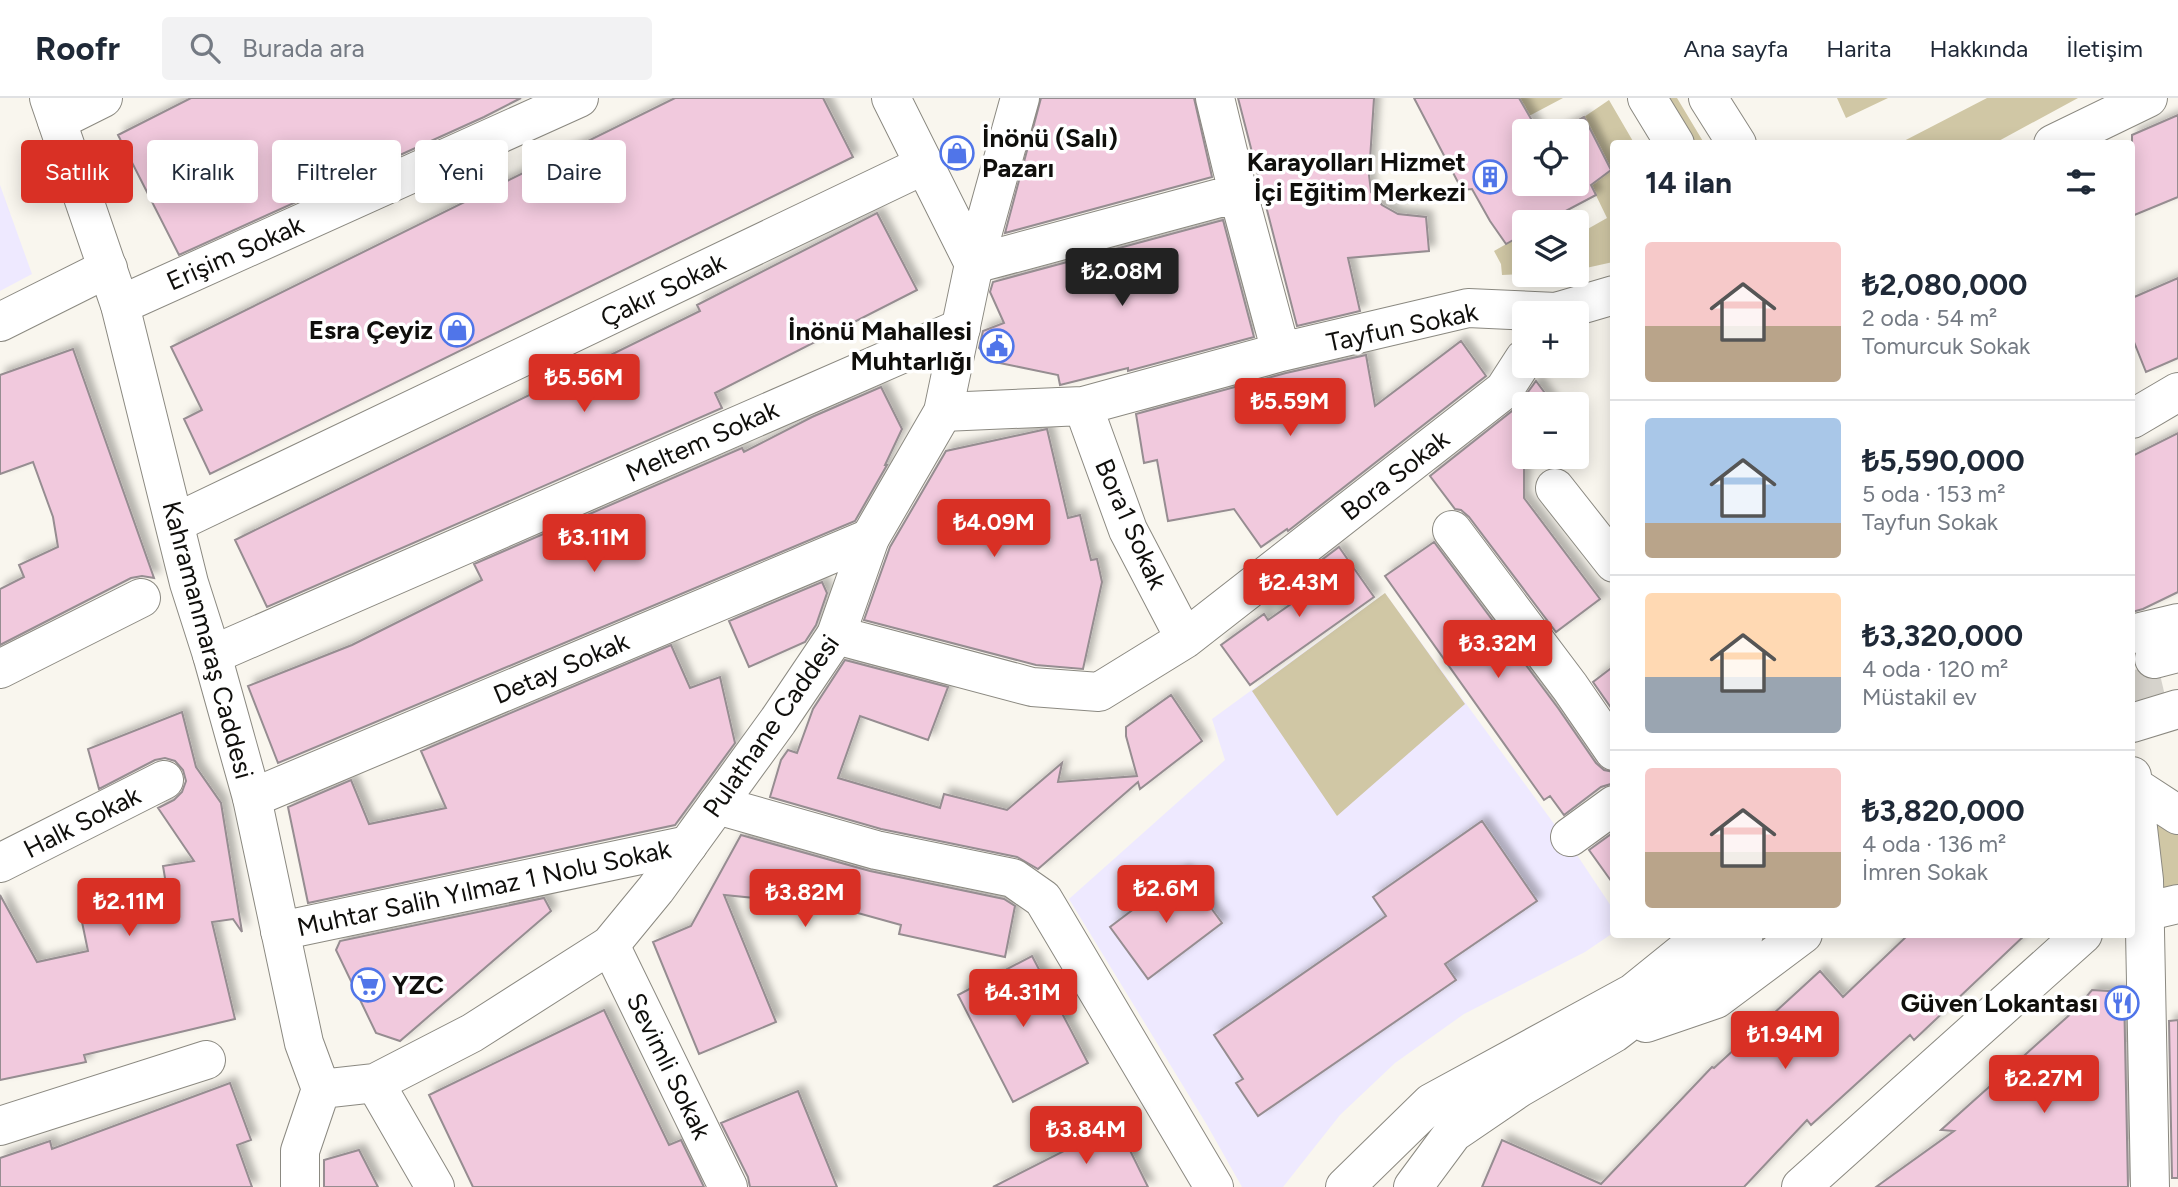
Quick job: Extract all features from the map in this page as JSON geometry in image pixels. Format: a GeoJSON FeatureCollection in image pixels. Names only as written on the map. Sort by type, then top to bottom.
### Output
{"type":"FeatureCollection","features":[{"type":"Feature","properties":{"kind":"street"},"geometry":{"type":"LineString","coordinates":[[53,109],[103,98]]}},
{"type":"Feature","properties":{"kind":"street","name":"Erişim Sokak"},"geometry":{"type":"LineString","coordinates":[[120,305],[579,98]]}},
{"type":"Feature","properties":{"kind":"street"},"geometry":{"type":"LineString","coordinates":[[891,98],[974,264],[1238,193]]}},
{"type":"Feature","properties":{"kind":"street","name":"Pulathane Caddesi"},"geometry":{"type":"LineString","coordinates":[[321,1089],[376,1083],[472,1033],[610,945],[656,889],[717,806],[836,635],[870,538],[943,412],[974,264],[1020,98]]}},
{"type":"Feature","properties":{"kind":"street"},"geometry":{"type":"LineString","coordinates":[[1215,98],[1281,352]]}},
{"type":"Feature","properties":{"kind":"street"},"geometry":{"type":"LineString","coordinates":[[1647,98],[1673,140]]}},
{"type":"Feature","properties":{"kind":"street"},"geometry":{"type":"LineString","coordinates":[[1708,98],[1734,140]]}},
{"type":"Feature","properties":{"kind":"street"},"geometry":{"type":"LineString","coordinates":[[2061,140],[2148,98]]}},
{"type":"Feature","properties":{"kind":"street","name":"Kahramanmaraş Caddesi"},"geometry":{"type":"LineString","coordinates":[[53,109],[120,305],[189,583],[252,798],[304,1043],[321,1089]]}},
{"type":"Feature","properties":{"kind":"street","name":"Çakır Sokak"},"geometry":{"type":"LineString","coordinates":[[175,523],[924,165]]}},
{"type":"Feature","properties":{"kind":"street"},"geometry":{"type":"LineString","coordinates":[[0,322],[108,268]]}},
{"type":"Feature","properties":{"kind":"street","name":"Tayfun Sokak"},"geometry":{"type":"LineString","coordinates":[[1589,303],[1610,296]]}},
{"type":"Feature","properties":{"kind":"street","name":"Tayfun Sokak"},"geometry":{"type":"LineString","coordinates":[[943,412],[1083,406],[1281,352],[1468,308],[1512,311]]}},
{"type":"Feature","properties":{"kind":"street","name":"Meltem Sokak"},"geometry":{"type":"LineString","coordinates":[[212,655],[961,328]]}},
{"type":"Feature","properties":{"kind":"street","name":"Bora Sokak"},"geometry":{"type":"LineString","coordinates":[[836,635],[1032,687],[1099,692],[1185,639],[1504,390],[1512,378]]}},
{"type":"Feature","properties":{"kind":"street"},"geometry":{"type":"LineString","coordinates":[[2135,417],[2178,392]]}},
{"type":"Feature","properties":{"kind":"street","name":"Bora1 Sokak"},"geometry":{"type":"LineString","coordinates":[[1083,406],[1128,530],[1185,639]]}},
{"type":"Feature","properties":{"kind":"street"},"geometry":{"type":"LineString","coordinates":[[1555,488],[1610,558]]}},
{"type":"Feature","properties":{"kind":"street"},"geometry":{"type":"LineString","coordinates":[[1452,530],[1570,687],[1610,745]]}},
{"type":"Feature","properties":{"kind":"street","name":"Detay Sokak"},"geometry":{"type":"LineString","coordinates":[[252,798],[870,538]]}},
{"type":"Feature","properties":{"kind":"street"},"geometry":{"type":"LineString","coordinates":[[0,668],[141,598]]}},
{"type":"Feature","properties":{"kind":"street"},"geometry":{"type":"LineString","coordinates":[[2135,718],[2164,670],[2178,623]]}},
{"type":"Feature","properties":{"kind":"street","name":"Halk Sokak"},"geometry":{"type":"LineString","coordinates":[[0,863],[164,780]]}},
{"type":"Feature","properties":{"kind":"street"},"geometry":{"type":"LineString","coordinates":[[2135,784],[2178,815]]}},
{"type":"Feature","properties":{"kind":"street"},"geometry":{"type":"LineString","coordinates":[[2135,802],[2149,897],[2150,1187]]}},
{"type":"Feature","properties":{"kind":"street"},"geometry":{"type":"LineString","coordinates":[[717,806],[876,850],[1013,878],[1044,899],[1214,1187]]}},
{"type":"Feature","properties":{"kind":"street"},"geometry":{"type":"LineString","coordinates":[[1570,837],[1610,808]]}},
{"type":"Feature","properties":{"kind":"street","name":"Muhtar Salih Yılmaz 1 Nolu Sokak"},"geometry":{"type":"LineString","coordinates":[[280,931],[688,845]]}},
{"type":"Feature","properties":{"kind":"street"},"geometry":{"type":"LineString","coordinates":[[1527,1049],[1661,938]]}},
{"type":"Feature","properties":{"kind":"street"},"geometry":{"type":"LineString","coordinates":[[1345,1187],[1431,1103],[1633,993],[1701,938]]}},
{"type":"Feature","properties":{"kind":"street"},"geometry":{"type":"LineString","coordinates":[[1413,1187],[1453,1133],[1519,1088],[1614,1033],[1739,938]]}},
{"type":"Feature","properties":{"kind":"street"},"geometry":{"type":"LineString","coordinates":[[1614,1033],[1716,999],[1798,938]]}},
{"type":"Feature","properties":{"kind":"street"},"geometry":{"type":"LineString","coordinates":[[1801,1187],[2079,938]]}},
{"type":"Feature","properties":{"kind":"street","name":"Sevimli Sokak"},"geometry":{"type":"LineString","coordinates":[[610,945],[728,1187]]}},
{"type":"Feature","properties":{"kind":"street"},"geometry":{"type":"LineString","coordinates":[[0,1126],[206,1060]]}},
{"type":"Feature","properties":{"kind":"street"},"geometry":{"type":"LineString","coordinates":[[376,1083],[435,1187]]}},
{"type":"Feature","properties":{"kind":"street"},"geometry":{"type":"LineString","coordinates":[[300,1187],[300,1151],[321,1089]]}},
{"type":"Feature","properties":{"kind":"shaded area"},"geometry":{"type":"Polygon","coordinates":[[[1519,98],[1563,98],[1529,116],[1519,98]]]}},
{"type":"Feature","properties":{"kind":"shaded area"},"geometry":{"type":"Polygon","coordinates":[[[1665,98],[1677,98],[1702,140],[1690,140],[1665,98]]]}},
{"type":"Feature","properties":{"kind":"shaded area"},"geometry":{"type":"Polygon","coordinates":[[[1837,98],[1888,98],[1846,118],[1837,98]]]}},
{"type":"Feature","properties":{"kind":"shaded area"},"geometry":{"type":"Polygon","coordinates":[[[1987,98],[2078,98],[2001,140],[1906,140],[1987,98]]]}},
{"type":"Feature","properties":{"kind":"shaded area"},"geometry":{"type":"Polygon","coordinates":[[[1609,100],[1632,140],[1610,140],[1610,168],[1589,127],[1589,119],[1584,117],[1609,100]]]}},
{"type":"Feature","properties":{"kind":"shaded area"},"geometry":{"type":"Polygon","coordinates":[[[1610,171],[1610,263],[1589,267],[1589,228],[1607,218],[1591,185],[1610,171]]]}},
{"type":"Feature","properties":{"kind":"shaded area"},"geometry":{"type":"Polygon","coordinates":[[[0,185],[32,274],[0,291],[0,185]]]}},
{"type":"Feature","properties":{"kind":"shaded area"},"geometry":{"type":"Polygon","coordinates":[[[1512,241],[1512,275],[1502,275],[1501,264],[1494,251],[1512,241]]]}},
{"type":"Feature","properties":{"kind":"shaded area"},"geometry":{"type":"Polygon","coordinates":[[[1385,593],[1610,904],[1610,935],[1585,952],[1464,1014],[1395,1063],[1340,1115],[1283,1187],[1242,1187],[1069,899],[1225,760],[1212,719],[1385,593]]]}},
{"type":"Feature","properties":{"kind":"shaded area"},"geometry":{"type":"Polygon","coordinates":[[[1385,593],[1465,704],[1337,816],[1252,691],[1385,593]]]}},
{"type":"Feature","properties":{"kind":"shaded area"},"geometry":{"type":"Polygon","coordinates":[[[2141,798],[2178,825],[2178,890],[2158,896],[2141,798]]]}},
{"type":"Feature","properties":{"kind":"building"},"geometry":{"type":"Polygon","coordinates":[[[191,98],[521,98],[433,140],[415,140],[415,148],[401,155],[401,140],[272,140],[272,203],[294,203],[179,255],[153,203],[258,203],[258,140],[147,140],[147,192],[133,165],[133,140],[121,140],[118,135],[191,98]]]}},
{"type":"Feature","properties":{"kind":"building"},"geometry":{"type":"Polygon","coordinates":[[[675,98],[823,98],[853,157],[210,474],[184,419],[202,410],[171,347],[462,203],[508,203],[508,181],[522,174],[522,203],[626,203],[626,140],[590,140],[675,98]]]}},
{"type":"Feature","properties":{"kind":"building"},"geometry":{"type":"Polygon","coordinates":[[[1041,98],[1194,98],[1212,177],[1005,233],[1041,98]]]}},
{"type":"Feature","properties":{"kind":"building"},"geometry":{"type":"Polygon","coordinates":[[[1238,98],[1374,98],[1369,175],[1371,192],[1382,205],[1398,214],[1426,217],[1429,251],[1348,258],[1360,311],[1297,326],[1238,98]]]}},
{"type":"Feature","properties":{"kind":"building","name":"Karayolları Hizmet İçi Eğitim Merkezi"},"geometry":{"type":"Polygon","coordinates":[[[1414,98],[1519,98],[1531,119],[1512,119],[1512,196],[1589,196],[1589,127],[1610,168],[1591,185],[1596,195],[1568,210],[1512,210],[1512,241],[1506,244],[1472,189],[1462,190],[1414,98]]]}},
{"type":"Feature","properties":{"kind":"building"},"geometry":{"type":"Polygon","coordinates":[[[2178,115],[2178,197],[2135,215],[2135,140],[2132,140],[2132,135],[2178,115]]]}},
{"type":"Feature","properties":{"kind":"building"},"geometry":{"type":"Polygon","coordinates":[[[877,213],[917,290],[715,393],[722,408],[267,607],[235,540],[700,311],[697,305],[877,213]]]}},
{"type":"Feature","properties":{"kind":"building"},"geometry":{"type":"Polygon","coordinates":[[[1223,220],[1254,337],[1128,371],[1128,368],[1060,385],[1058,375],[995,362],[979,348],[983,331],[1004,323],[990,292],[993,282],[1223,220]]]}},
{"type":"Feature","properties":{"kind":"building"},"geometry":{"type":"Polygon","coordinates":[[[2178,278],[2178,358],[2146,372],[2135,344],[2135,297],[2178,278]]]}},
{"type":"Feature","properties":{"kind":"building"},"geometry":{"type":"Polygon","coordinates":[[[1461,341],[1486,376],[1288,531],[1287,529],[1261,547],[1234,509],[1168,521],[1157,460],[1144,463],[1136,414],[1286,373],[1366,355],[1375,406],[1461,341]]]}},
{"type":"Feature","properties":{"kind":"building"},"geometry":{"type":"Polygon","coordinates":[[[73,349],[154,578],[131,578],[0,645],[0,589],[24,577],[19,565],[58,547],[53,517],[33,462],[0,474],[0,375],[73,349]]]}},
{"type":"Feature","properties":{"kind":"building"},"geometry":{"type":"Polygon","coordinates":[[[1536,381],[1544,392],[1528,392],[1536,381]]]}},
{"type":"Feature","properties":{"kind":"building"},"geometry":{"type":"Polygon","coordinates":[[[881,387],[902,429],[887,465],[855,521],[278,763],[248,686],[352,645],[482,580],[474,564],[742,448],[744,452],[812,417],[881,387]]]}},
{"type":"Feature","properties":{"kind":"building"},"geometry":{"type":"Polygon","coordinates":[[[1512,411],[1512,469],[1524,469],[1524,498],[1600,599],[1556,632],[1469,517],[1461,510],[1455,509],[1430,476],[1512,411]]]}},
{"type":"Feature","properties":{"kind":"building"},"geometry":{"type":"Polygon","coordinates":[[[1047,429],[1068,518],[1080,515],[1091,560],[1097,559],[1102,582],[1083,669],[1036,665],[864,620],[890,547],[946,451],[1047,429]]]}},
{"type":"Feature","properties":{"kind":"building"},"geometry":{"type":"Polygon","coordinates":[[[2178,433],[2178,592],[2135,611],[2135,454],[2178,433]]]}},
{"type":"Feature","properties":{"kind":"building"},"geometry":{"type":"Polygon","coordinates":[[[1434,542],[1596,763],[1610,771],[1610,784],[1601,787],[1564,815],[1550,796],[1544,800],[1385,576],[1434,542]]]}},
{"type":"Feature","properties":{"kind":"building"},"geometry":{"type":"Polygon","coordinates":[[[1339,547],[1374,597],[1250,685],[1221,645],[1264,614],[1268,620],[1321,583],[1311,568],[1339,547]]]}},
{"type":"Feature","properties":{"kind":"building"},"geometry":{"type":"Polygon","coordinates":[[[822,582],[827,593],[816,625],[805,642],[749,667],[729,621],[822,582]]]}},
{"type":"Feature","properties":{"kind":"building"},"geometry":{"type":"Polygon","coordinates":[[[671,645],[690,688],[720,677],[735,743],[675,825],[308,903],[288,807],[351,780],[369,824],[446,808],[421,751],[671,645]]]}},
{"type":"Feature","properties":{"kind":"building"},"geometry":{"type":"Polygon","coordinates":[[[845,660],[948,687],[928,740],[860,716],[838,778],[940,808],[944,794],[1007,810],[1062,763],[1058,782],[1137,776],[1126,727],[1171,695],[1202,741],[1140,789],[1138,782],[1038,869],[1017,857],[881,829],[770,797],[781,760],[788,750],[797,753],[813,709],[845,660]]]}},
{"type":"Feature","properties":{"kind":"building"},"geometry":{"type":"Polygon","coordinates":[[[1610,669],[1610,706],[1593,682],[1610,669]]]}},
{"type":"Feature","properties":{"kind":"building"},"geometry":{"type":"Polygon","coordinates":[[[182,712],[196,767],[221,803],[242,932],[233,919],[212,922],[235,1019],[84,1055],[86,1062],[0,1080],[0,895],[37,962],[88,951],[82,922],[169,902],[163,866],[194,861],[158,808],[174,800],[182,792],[186,781],[183,770],[175,761],[165,758],[155,760],[99,789],[88,749],[182,712]]]}},
{"type":"Feature","properties":{"kind":"building"},"geometry":{"type":"Polygon","coordinates":[[[1482,821],[1537,901],[1445,964],[1456,980],[1258,1116],[1236,1083],[1243,1079],[1214,1035],[1386,916],[1373,897],[1482,821]]]}},
{"type":"Feature","properties":{"kind":"building"},"geometry":{"type":"Polygon","coordinates":[[[741,835],[870,871],[1004,899],[1015,906],[1005,957],[899,934],[901,925],[829,905],[724,895],[776,1022],[699,1054],[653,942],[691,926],[741,835]]]}},
{"type":"Feature","properties":{"kind":"building"},"geometry":{"type":"Polygon","coordinates":[[[1610,835],[1610,879],[1589,850],[1610,835]]]}},
{"type":"Feature","properties":{"kind":"building"},"geometry":{"type":"Polygon","coordinates":[[[1184,871],[1222,923],[1148,979],[1110,927],[1184,871]]]}},
{"type":"Feature","properties":{"kind":"building"},"geometry":{"type":"Polygon","coordinates":[[[544,898],[551,911],[400,1041],[376,1033],[336,950],[340,941],[544,898]]]}},
{"type":"Feature","properties":{"kind":"building"},"geometry":{"type":"Polygon","coordinates":[[[1905,938],[2022,938],[1914,1040],[1910,1035],[1811,1125],[1807,1120],[1744,1187],[1482,1187],[1502,1140],[1601,1184],[1712,1067],[1820,971],[1843,997],[1905,938]]]}},
{"type":"Feature","properties":{"kind":"building"},"geometry":{"type":"Polygon","coordinates":[[[1032,956],[1088,1063],[1013,1102],[958,995],[1032,956]]]}},
{"type":"Feature","properties":{"kind":"building"},"geometry":{"type":"Polygon","coordinates":[[[2092,990],[2124,992],[2128,1187],[1876,1187],[1954,1131],[1941,1130],[2075,1010],[2092,990]]]}},
{"type":"Feature","properties":{"kind":"building"},"geometry":{"type":"Polygon","coordinates":[[[604,1010],[669,1145],[681,1140],[704,1187],[473,1187],[429,1095],[604,1010]]]}},
{"type":"Feature","properties":{"kind":"building"},"geometry":{"type":"Polygon","coordinates":[[[2178,1020],[2178,1178],[2172,1178],[2169,1021],[2178,1020]]]}},
{"type":"Feature","properties":{"kind":"building"},"geometry":{"type":"Polygon","coordinates":[[[230,1083],[251,1140],[237,1145],[252,1187],[0,1187],[0,1158],[50,1141],[52,1149],[230,1083]]]}},
{"type":"Feature","properties":{"kind":"building"},"geometry":{"type":"Polygon","coordinates":[[[798,1091],[837,1187],[750,1187],[748,1177],[721,1123],[798,1091]]]}},
{"type":"Feature","properties":{"kind":"building"},"geometry":{"type":"Polygon","coordinates":[[[1117,1124],[1148,1187],[993,1187],[1117,1124]]]}},
{"type":"Feature","properties":{"kind":"building"},"geometry":{"type":"Polygon","coordinates":[[[359,1150],[378,1187],[324,1187],[324,1160],[359,1150]]]}},
{"type":"Feature","properties":{"kind":"tunnel"},"geometry":{"type":"LineString","coordinates":[[2135,689],[2162,683]]}},
{"type":"Feature","properties":{"kind":"place","name":"İnönü (Salı) Pazarı"},"geometry":{"type":"Point","coordinates":[957,153]}},
{"type":"Feature","properties":{"kind":"place","name":"Karayolları Hizmet İçi Eğitim Merkezi"},"geometry":{"type":"Point","coordinates":[1490,177]}},
{"type":"Feature","properties":{"kind":"place","name":"Esra Çeyiz"},"geometry":{"type":"Point","coordinates":[457,330]}},
{"type":"Feature","properties":{"kind":"place","name":"İnönü Mahallesi Muhtarlığı"},"geometry":{"type":"Point","coordinates":[997,346]}},
{"type":"Feature","properties":{"kind":"place","name":"YZC"},"geometry":{"type":"Point","coordinates":[368,985]}},
{"type":"Feature","properties":{"kind":"place","name":"Güven Lokantası"},"geometry":{"type":"Point","coordinates":[2122,1003]}}]}
